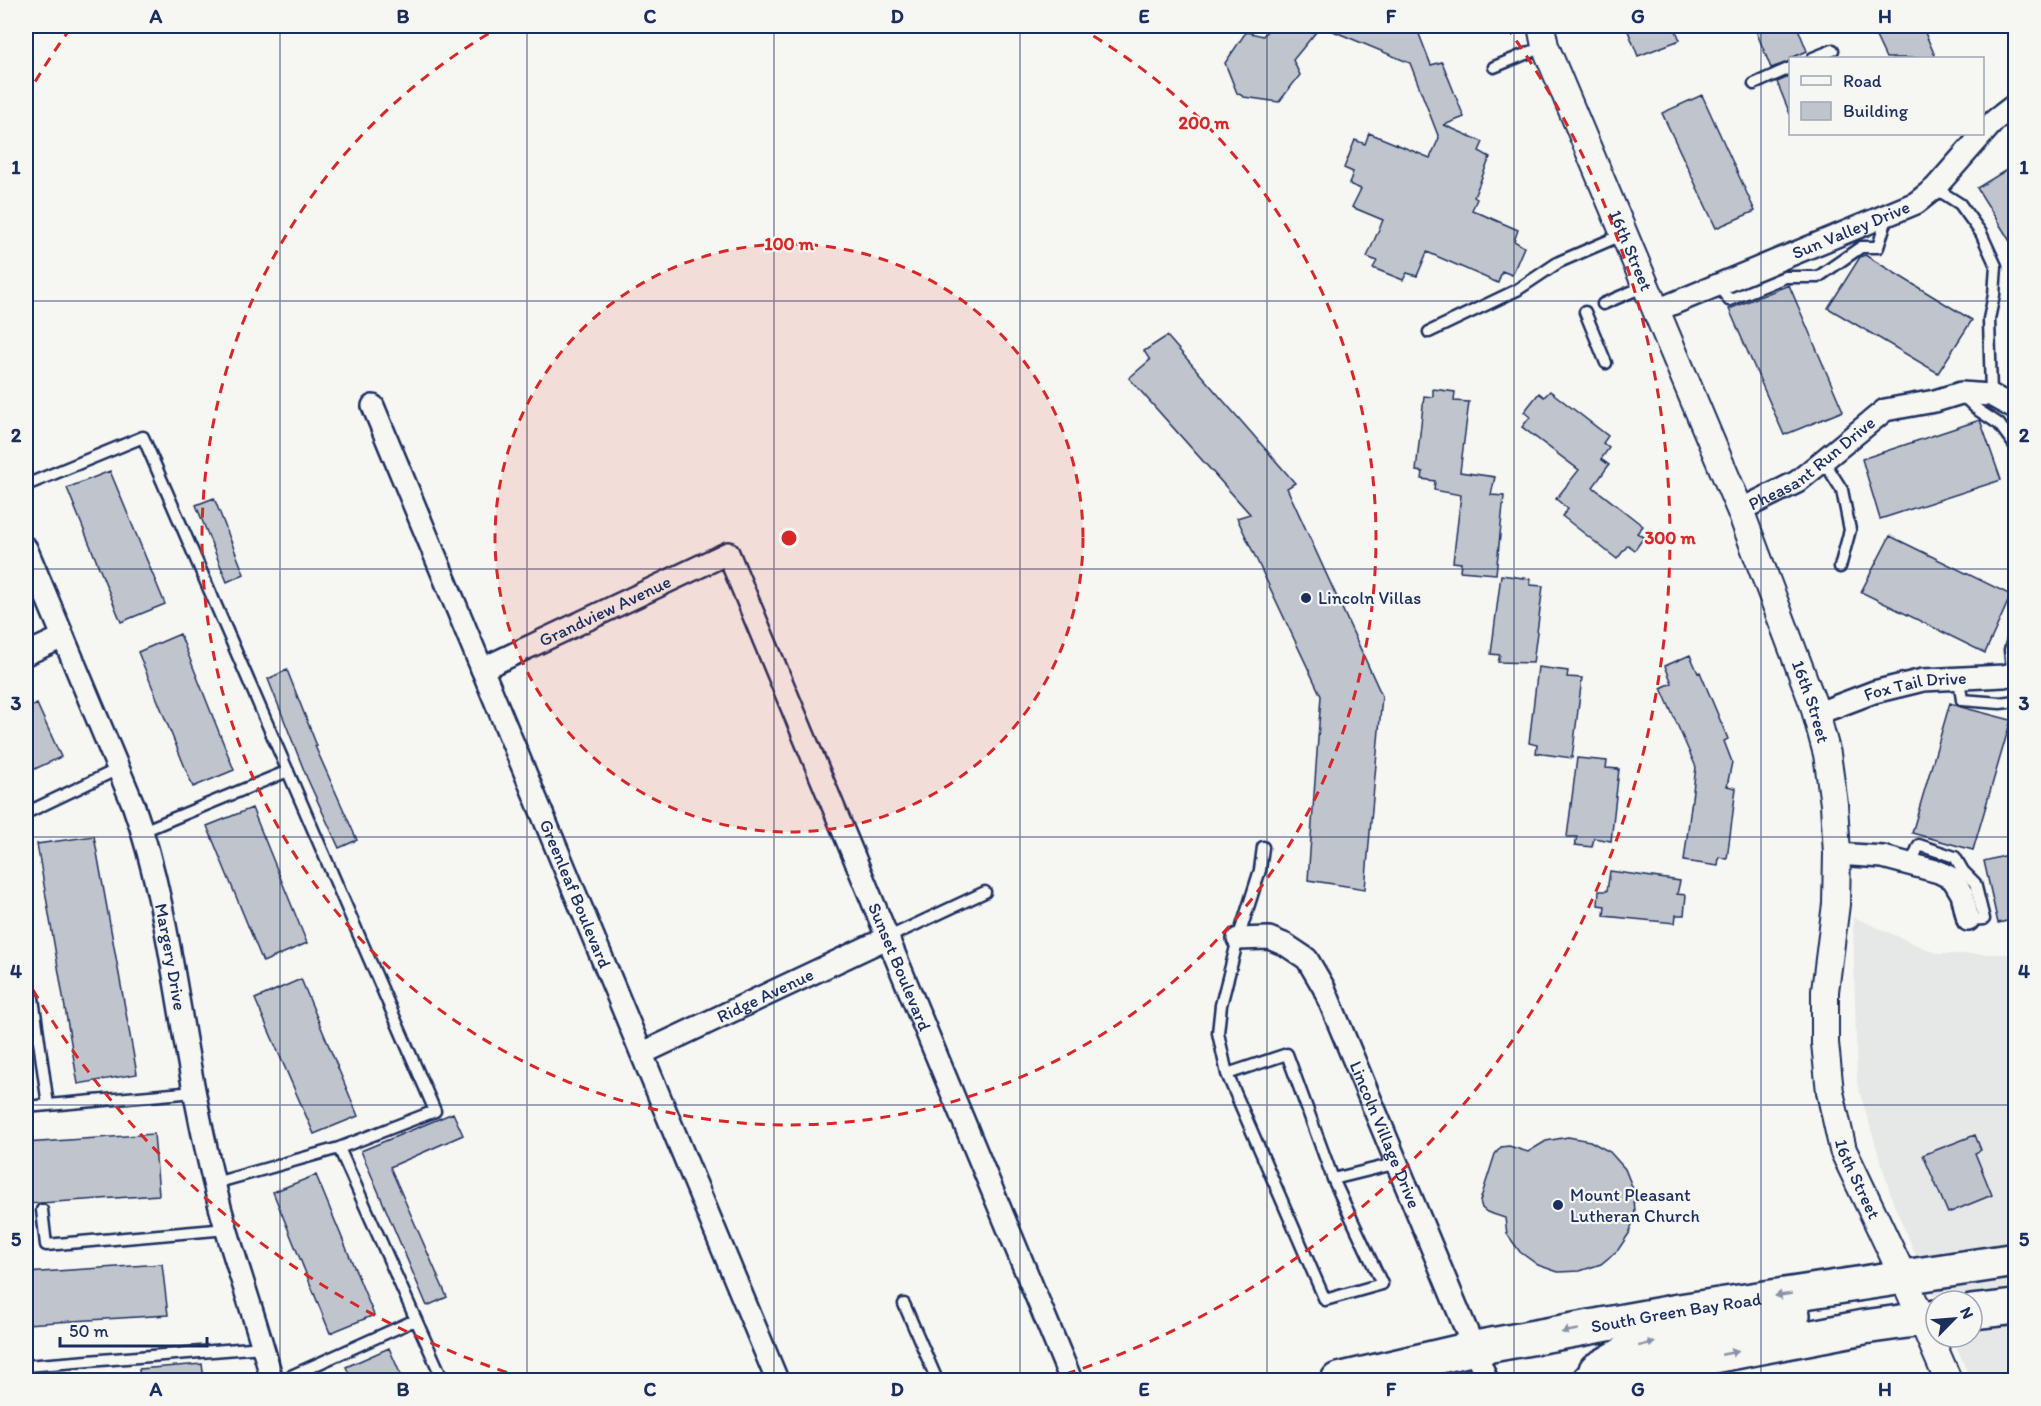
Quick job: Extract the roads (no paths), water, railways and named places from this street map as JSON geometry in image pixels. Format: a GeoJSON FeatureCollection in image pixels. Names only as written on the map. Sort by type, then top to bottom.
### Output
{"type":"FeatureCollection","features":[{"type":"Feature","properties":{"kind":"main road","name":"South Green Bay Road"},"geometry":{"type":"LineString","coordinates":[[1338,1380],[1475,1348],[1679,1311],[2016,1260]]}},
{"type":"Feature","properties":{"kind":"main road"},"geometry":{"type":"LineString","coordinates":[[1576,1380],[1639,1345],[1862,1301],[1903,1276]]}},
{"type":"Feature","properties":{"kind":"main road"},"geometry":{"type":"LineString","coordinates":[[1953,1289],[2016,1281]]}},
{"type":"Feature","properties":{"kind":"main road"},"geometry":{"type":"LineString","coordinates":[[1984,1310],[2016,1306]]}},
{"type":"Feature","properties":{"kind":"main road"},"geometry":{"type":"LineString","coordinates":[[1590,1380],[1864,1327],[1924,1319]]}},
{"type":"Feature","properties":{"kind":"street","name":"16th Street"},"geometry":{"type":"LineString","coordinates":[[1524,26],[1543,36],[1655,311],[1740,510],[1799,663],[1816,714],[1827,754],[1834,804],[1837,854],[1836,904],[1825,991],[1825,1043],[1830,1092],[1843,1150],[1903,1276],[1924,1310]]}},
{"type":"Feature","properties":{"kind":"street","name":"Sun Valley Drive"},"geometry":{"type":"LineString","coordinates":[[1984,132],[1995,120],[2016,104]]}},
{"type":"Feature","properties":{"kind":"street","name":"Sun Valley Drive"},"geometry":{"type":"LineString","coordinates":[[1655,311],[1916,203],[1935,188],[1982,135]]}},
{"type":"Feature","properties":{"kind":"street","name":"Pheasant Run Drive"},"geometry":{"type":"LineString","coordinates":[[1740,510],[1797,482],[1885,410],[1935,401],[1960,393],[1991,395],[2016,409]]}},
{"type":"Feature","properties":{"kind":"street","name":"Greenleaf Boulevard"},"geometry":{"type":"LineString","coordinates":[[373,406],[777,1380]]}},
{"type":"Feature","properties":{"kind":"street","name":"Margery Drive"},"geometry":{"type":"LineString","coordinates":[[26,548],[118,769],[142,831],[156,877],[195,1092],[215,1183],[272,1380]]}},
{"type":"Feature","properties":{"kind":"street","name":"Grandview Avenue"},"geometry":{"type":"LineString","coordinates":[[482,669],[728,553]]}},
{"type":"Feature","properties":{"kind":"street","name":"Sunset Boulevard"},"geometry":{"type":"LineString","coordinates":[[728,553],[1071,1380]]}},
{"type":"Feature","properties":{"kind":"street"},"geometry":{"type":"LineString","coordinates":[[26,654],[63,637]]}},
{"type":"Feature","properties":{"kind":"street","name":"Fox Tail Drive"},"geometry":{"type":"LineString","coordinates":[[1816,714],[1884,689],[1923,680],[2014,676]]}},
{"type":"Feature","properties":{"kind":"street"},"geometry":{"type":"LineString","coordinates":[[1837,854],[1882,856],[1939,872],[1953,879],[1962,894],[1968,920]]}},
{"type":"Feature","properties":{"kind":"street","name":"Ridge Avenue"},"geometry":{"type":"LineString","coordinates":[[643,1053],[889,937]]}},
{"type":"Feature","properties":{"kind":"street","name":"Lincoln Village Drive"},"geometry":{"type":"LineString","coordinates":[[1238,939],[1269,939],[1286,945],[1307,959],[1324,988],[1487,1380]]}},
{"type":"Feature","properties":{"kind":"street","name":"16th Street"},"geometry":{"type":"LineString","coordinates":[[1938,1349],[1948,1380]]}},
{"type":"Feature","properties":{"kind":"lane"},"geometry":{"type":"LineString","coordinates":[[1494,67],[1543,36]]}},
{"type":"Feature","properties":{"kind":"lane"},"geometry":{"type":"LineString","coordinates":[[1816,57],[1833,50]]}},
{"type":"Feature","properties":{"kind":"lane"},"geometry":{"type":"LineString","coordinates":[[1754,84],[1789,69]]}},
{"type":"Feature","properties":{"kind":"lane"},"geometry":{"type":"LineString","coordinates":[[1935,188],[1960,204],[1981,233],[1996,266],[1994,295],[1989,319],[1991,395]]}},
{"type":"Feature","properties":{"kind":"lane"},"geometry":{"type":"LineString","coordinates":[[1719,286],[1730,300],[1785,277],[1818,277],[1861,247],[1878,247],[1888,214]]}},
{"type":"Feature","properties":{"kind":"lane"},"geometry":{"type":"LineString","coordinates":[[1429,332],[1516,290],[1559,262],[1624,234]]}},
{"type":"Feature","properties":{"kind":"lane"},"geometry":{"type":"LineString","coordinates":[[1603,304],[1645,286]]}},
{"type":"Feature","properties":{"kind":"lane"},"geometry":{"type":"LineString","coordinates":[[1585,312],[1606,363]]}},
{"type":"Feature","properties":{"kind":"lane"},"geometry":{"type":"LineString","coordinates":[[1960,393],[1978,410],[1999,424],[2016,447]]}},
{"type":"Feature","properties":{"kind":"lane"},"geometry":{"type":"LineString","coordinates":[[26,485],[142,437],[435,1111],[339,1148],[215,1183]]}},
{"type":"Feature","properties":{"kind":"lane"},"geometry":{"type":"LineString","coordinates":[[1823,460],[1842,490],[1850,530],[1840,567]]}},
{"type":"Feature","properties":{"kind":"lane"},"geometry":{"type":"LineString","coordinates":[[2014,676],[2010,650],[2016,629]]}},
{"type":"Feature","properties":{"kind":"lane"},"geometry":{"type":"LineString","coordinates":[[1959,679],[1962,700],[2000,703],[2016,701]]}},
{"type":"Feature","properties":{"kind":"lane"},"geometry":{"type":"LineString","coordinates":[[26,813],[118,769]]}},
{"type":"Feature","properties":{"kind":"lane"},"geometry":{"type":"LineString","coordinates":[[142,831],[288,771]]}},
{"type":"Feature","properties":{"kind":"lane"},"geometry":{"type":"LineString","coordinates":[[1227,1074],[1287,1054],[1333,1179],[1382,1284],[1324,1300],[1227,1074],[1218,1033],[1221,1005],[1238,939],[1260,870],[1263,847]]}},
{"type":"Feature","properties":{"kind":"lane"},"geometry":{"type":"LineString","coordinates":[[889,937],[985,892]]}},
{"type":"Feature","properties":{"kind":"lane"},"geometry":{"type":"LineString","coordinates":[[26,993],[33,998],[48,1105]]}},
{"type":"Feature","properties":{"kind":"lane"},"geometry":{"type":"LineString","coordinates":[[26,1107],[195,1092]]}},
{"type":"Feature","properties":{"kind":"lane"},"geometry":{"type":"LineString","coordinates":[[339,1148],[443,1380]]}},
{"type":"Feature","properties":{"kind":"lane"},"geometry":{"type":"LineString","coordinates":[[1333,1179],[1398,1163]]}},
{"type":"Feature","properties":{"kind":"lane"},"geometry":{"type":"LineString","coordinates":[[42,1210],[46,1245],[227,1229]]}},
{"type":"Feature","properties":{"kind":"lane"},"geometry":{"type":"LineString","coordinates":[[904,1304],[937,1380]]}},
{"type":"Feature","properties":{"kind":"lane"},"geometry":{"type":"LineString","coordinates":[[282,1380],[415,1320]]}},
{"type":"Feature","properties":{"kind":"lane"},"geometry":{"type":"LineString","coordinates":[[26,1366],[263,1347]]}},
{"type":"Feature","properties":{"kind":"place","name":"Lincoln Villas"},"geometry":{"type":"Point","coordinates":[1306,598]}},
{"type":"Feature","properties":{"kind":"place","name":"Mount Pleasant Lutheran Church"},"geometry":{"type":"Point","coordinates":[1558,1205]}}]}
